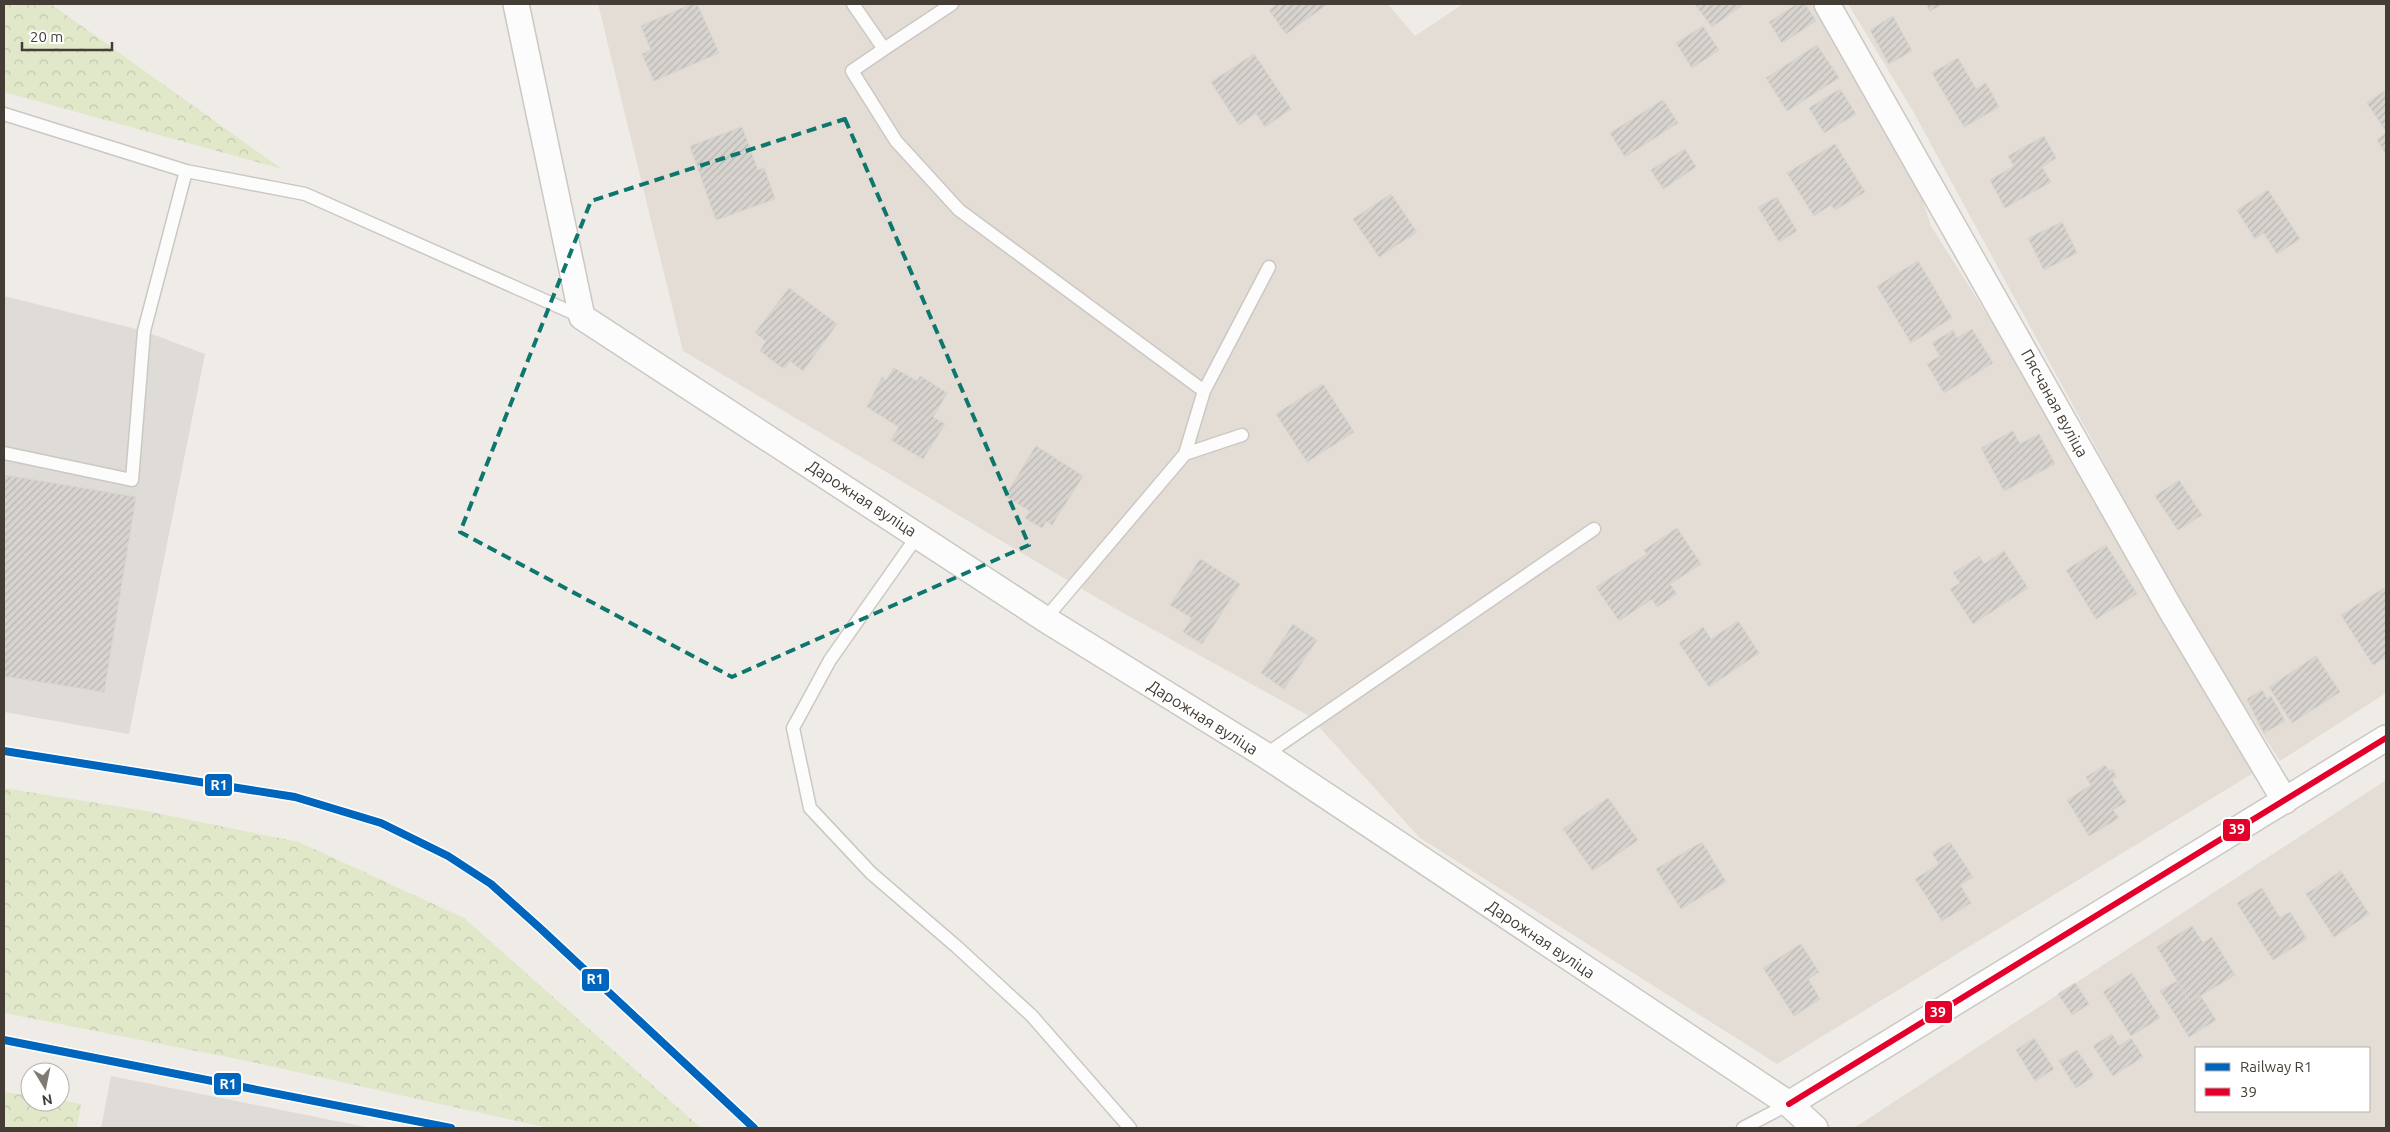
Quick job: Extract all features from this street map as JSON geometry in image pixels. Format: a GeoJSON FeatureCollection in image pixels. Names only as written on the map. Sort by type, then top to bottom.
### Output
{"type":"FeatureCollection","features":[{"type":"Feature","properties":{"kind":"street"},"geometry":{"type":"LineString","coordinates":[[516,4],[582,317]]}},
{"type":"Feature","properties":{"kind":"street","name":"Пясчаная вуліца"},"geometry":{"type":"LineString","coordinates":[[1827,4],[2172,610],[2285,801]]}},
{"type":"Feature","properties":{"kind":"street","name":"Дарожная вуліца"},"geometry":{"type":"LineString","coordinates":[[582,317],[1045,619],[1265,755],[1789,1104],[1815,1128]]}},
{"type":"Feature","properties":{"kind":"street"},"geometry":{"type":"LineString","coordinates":[[1789,1104],[2386,738]]}},
{"type":"Feature","properties":{"kind":"lane"},"geometry":{"type":"LineString","coordinates":[[853,4],[884,49]]}},
{"type":"Feature","properties":{"kind":"lane"},"geometry":{"type":"LineString","coordinates":[[952,4],[852,71],[896,141],[959,210],[1204,391]]}},
{"type":"Feature","properties":{"kind":"lane"},"geometry":{"type":"LineString","coordinates":[[4,114],[186,171],[305,194],[582,317]]}},
{"type":"Feature","properties":{"kind":"lane"},"geometry":{"type":"LineString","coordinates":[[4,453],[132,480],[144,330],[186,171]]}},
{"type":"Feature","properties":{"kind":"lane"},"geometry":{"type":"LineString","coordinates":[[1045,619],[1185,454],[1204,391],[1269,267]]}},
{"type":"Feature","properties":{"kind":"lane"},"geometry":{"type":"LineString","coordinates":[[1185,454],[1242,435]]}},
{"type":"Feature","properties":{"kind":"lane"},"geometry":{"type":"LineString","coordinates":[[1265,755],[1594,529]]}},
{"type":"Feature","properties":{"kind":"lane"},"geometry":{"type":"LineString","coordinates":[[918,535],[830,660],[792,728],[810,808],[871,873],[957,946],[1032,1016],[1130,1128]]}},
{"type":"Feature","properties":{"kind":"lane"},"geometry":{"type":"LineString","coordinates":[[1744,1128],[1789,1104]]}},
{"type":"Feature","properties":{"kind":"highlighted area"},"geometry":{"type":"Polygon","coordinates":[[[845,119],[1029,545],[732,677],[460,532],[591,201],[845,119]]]}},
{"type":"Feature","properties":{"kind":"shaded area"},"geometry":{"type":"Polygon","coordinates":[[[598,4],[1388,4],[1415,36],[1463,4],[1814,4],[1918,185],[1931,226],[2051,416],[2255,772],[1777,1064],[1420,838],[1309,716],[1109,605],[683,351],[598,4]]]}},
{"type":"Feature","properties":{"kind":"shaded area"},"geometry":{"type":"Polygon","coordinates":[[[1848,4],[2386,4],[2386,693],[2280,761],[2193,626],[1914,113],[1848,4]]]}},
{"type":"Feature","properties":{"kind":"shaded area"},"geometry":{"type":"Polygon","coordinates":[[[4,296],[144,331],[205,354],[129,734],[4,712],[4,296]]]}},
{"type":"Feature","properties":{"kind":"shaded area"},"geometry":{"type":"Polygon","coordinates":[[[2386,780],[2386,1128],[1854,1128],[2386,780]]]}},
{"type":"Feature","properties":{"kind":"shaded area"},"geometry":{"type":"Polygon","coordinates":[[[111,1076],[371,1128],[101,1128],[111,1076]]]}},
{"type":"Feature","properties":{"kind":"green space"},"geometry":{"type":"Polygon","coordinates":[[[4,4],[51,4],[282,169],[4,92],[4,4]]]}},
{"type":"Feature","properties":{"kind":"green space"},"geometry":{"type":"Polygon","coordinates":[[[4,788],[146,811],[299,842],[464,918],[701,1128],[548,1128],[247,1061],[4,1013],[4,788]]]}},
{"type":"Feature","properties":{"kind":"green space"},"geometry":{"type":"Polygon","coordinates":[[[4,1092],[20,1094],[20,1112],[70,1112],[70,1102],[81,1104],[77,1128],[4,1128],[4,1092]]]}},
{"type":"Feature","properties":{"kind":"building"},"geometry":{"type":"Polygon","coordinates":[[[691,4],[697,4],[719,53],[654,81],[642,54],[651,50],[641,26],[691,4]]]}},
{"type":"Feature","properties":{"kind":"building"},"geometry":{"type":"Polygon","coordinates":[[[1277,4],[1328,4],[1286,34],[1269,10],[1277,4]]]}},
{"type":"Feature","properties":{"kind":"building"},"geometry":{"type":"Polygon","coordinates":[[[1695,4],[1744,4],[1712,27],[1695,4]]]}},
{"type":"Feature","properties":{"kind":"building"},"geometry":{"type":"Polygon","coordinates":[[[1797,4],[1805,4],[1816,21],[1782,43],[1769,22],[1797,4]]]}},
{"type":"Feature","properties":{"kind":"building"},"geometry":{"type":"Polygon","coordinates":[[[1926,4],[1943,4],[1930,11],[1926,4]]]}},
{"type":"Feature","properties":{"kind":"building"},"geometry":{"type":"Polygon","coordinates":[[[1893,16],[1912,51],[1889,64],[1870,30],[1893,16]]]}},
{"type":"Feature","properties":{"kind":"building"},"geometry":{"type":"Polygon","coordinates":[[[1703,26],[1719,50],[1692,68],[1676,43],[1703,26]]]}},
{"type":"Feature","properties":{"kind":"building"},"geometry":{"type":"Polygon","coordinates":[[[1817,45],[1839,78],[1787,111],[1766,78],[1817,45]]]}},
{"type":"Feature","properties":{"kind":"building"},"geometry":{"type":"Polygon","coordinates":[[[1254,54],[1291,109],[1265,127],[1256,113],[1239,125],[1211,82],[1254,54]]]}},
{"type":"Feature","properties":{"kind":"building"},"geometry":{"type":"Polygon","coordinates":[[[1958,58],[1976,89],[1986,83],[1999,107],[1964,127],[1932,73],[1958,58]]]}},
{"type":"Feature","properties":{"kind":"building"},"geometry":{"type":"Polygon","coordinates":[[[1840,89],[1856,114],[1824,133],[1809,108],[1840,89]]]}},
{"type":"Feature","properties":{"kind":"building"},"geometry":{"type":"Polygon","coordinates":[[[2386,90],[2386,131],[2367,103],[2386,90]]]}},
{"type":"Feature","properties":{"kind":"building"},"geometry":{"type":"Polygon","coordinates":[[[1663,100],[1678,123],[1625,157],[1610,133],[1663,100]]]}},
{"type":"Feature","properties":{"kind":"building"},"geometry":{"type":"Polygon","coordinates":[[[742,127],[758,170],[764,168],[775,199],[716,220],[690,146],[742,127]]]}},
{"type":"Feature","properties":{"kind":"building"},"geometry":{"type":"Polygon","coordinates":[[[2386,133],[2386,154],[2377,140],[2386,133]]]}},
{"type":"Feature","properties":{"kind":"building"},"geometry":{"type":"Polygon","coordinates":[[[2044,136],[2056,158],[2042,167],[2051,182],[2005,208],[1990,180],[2014,166],[2008,156],[2044,136]]]}},
{"type":"Feature","properties":{"kind":"building"},"geometry":{"type":"Polygon","coordinates":[[[1835,144],[1865,192],[1835,210],[1831,205],[1814,216],[1787,173],[1835,144]]]}},
{"type":"Feature","properties":{"kind":"building"},"geometry":{"type":"Polygon","coordinates":[[[1685,149],[1696,167],[1663,189],[1651,170],[1685,149]]]}},
{"type":"Feature","properties":{"kind":"building"},"geometry":{"type":"Polygon","coordinates":[[[2268,190],[2300,239],[2277,254],[2264,233],[2255,239],[2237,210],[2268,190]]]}},
{"type":"Feature","properties":{"kind":"building"},"geometry":{"type":"Polygon","coordinates":[[[1391,194],[1417,232],[1379,257],[1353,219],[1391,194]]]}},
{"type":"Feature","properties":{"kind":"building"},"geometry":{"type":"Polygon","coordinates":[[[1777,197],[1797,231],[1779,242],[1758,207],[1777,197]]]}},
{"type":"Feature","properties":{"kind":"building"},"geometry":{"type":"Polygon","coordinates":[[[2062,222],[2077,253],[2044,270],[2028,238],[2062,222]]]}},
{"type":"Feature","properties":{"kind":"building"},"geometry":{"type":"Polygon","coordinates":[[[1918,261],[1952,318],[1911,343],[1877,286],[1918,261]]]}},
{"type":"Feature","properties":{"kind":"building"},"geometry":{"type":"Polygon","coordinates":[[[789,288],[837,324],[803,371],[790,361],[784,369],[760,351],[766,341],[755,333],[789,288]]]}},
{"type":"Feature","properties":{"kind":"building"},"geometry":{"type":"Polygon","coordinates":[[[1972,329],[1993,363],[1944,393],[1927,364],[1940,356],[1932,343],[1953,330],[1957,338],[1972,329]]]}},
{"type":"Feature","properties":{"kind":"building"},"geometry":{"type":"Polygon","coordinates":[[[894,368],[917,381],[920,376],[947,393],[933,417],[945,424],[923,459],[891,440],[899,427],[867,407],[882,377],[886,380],[894,368]]]}},
{"type":"Feature","properties":{"kind":"building"},"geometry":{"type":"Polygon","coordinates":[[[1323,384],[1354,432],[1307,462],[1276,414],[1323,384]]]}},
{"type":"Feature","properties":{"kind":"building"},"geometry":{"type":"Polygon","coordinates":[[[2013,431],[2020,444],[2039,434],[2055,464],[2004,491],[1981,448],[2013,431]]]}},
{"type":"Feature","properties":{"kind":"building"},"geometry":{"type":"Polygon","coordinates":[[[1036,446],[1083,476],[1052,525],[1046,521],[1042,528],[1025,518],[1030,511],[1005,496],[1036,446]]]}},
{"type":"Feature","properties":{"kind":"building"},"geometry":{"type":"Polygon","coordinates":[[[4,475],[136,497],[104,692],[4,676],[4,475]]]}},
{"type":"Feature","properties":{"kind":"building"},"geometry":{"type":"Polygon","coordinates":[[[2179,480],[2202,515],[2178,530],[2155,496],[2179,480]]]}},
{"type":"Feature","properties":{"kind":"building"},"geometry":{"type":"Polygon","coordinates":[[[1677,528],[1701,564],[1670,584],[1677,594],[1657,607],[1652,599],[1619,621],[1596,587],[1647,554],[1644,550],[1677,528]]]}},
{"type":"Feature","properties":{"kind":"building"},"geometry":{"type":"Polygon","coordinates":[[[2106,545],[2137,594],[2096,619],[2066,570],[2106,545]]]}},
{"type":"Feature","properties":{"kind":"building"},"geometry":{"type":"Polygon","coordinates":[[[2004,551],[2028,588],[1973,624],[1950,589],[1960,583],[1953,573],[1980,556],[1984,564],[2004,551]]]}},
{"type":"Feature","properties":{"kind":"building"},"geometry":{"type":"Polygon","coordinates":[[[1200,559],[1240,584],[1202,644],[1183,632],[1192,618],[1170,605],[1200,559]]]}},
{"type":"Feature","properties":{"kind":"building"},"geometry":{"type":"Polygon","coordinates":[[[2384,588],[2386,592],[2386,657],[2373,665],[2341,615],[2384,588]]]}},
{"type":"Feature","properties":{"kind":"building"},"geometry":{"type":"Polygon","coordinates":[[[1738,621],[1759,653],[1709,687],[1679,643],[1703,627],[1711,639],[1738,621]]]}},
{"type":"Feature","properties":{"kind":"building"},"geometry":{"type":"Polygon","coordinates":[[[1293,624],[1317,640],[1284,689],[1261,673],[1293,624]]]}},
{"type":"Feature","properties":{"kind":"building"},"geometry":{"type":"Polygon","coordinates":[[[2316,656],[2340,692],[2292,723],[2269,687],[2316,656]]]}},
{"type":"Feature","properties":{"kind":"building"},"geometry":{"type":"Polygon","coordinates":[[[2262,690],[2267,699],[2271,696],[2285,721],[2264,733],[2247,699],[2262,690]]]}},
{"type":"Feature","properties":{"kind":"building"},"geometry":{"type":"Polygon","coordinates":[[[2105,765],[2109,771],[2112,769],[2117,777],[2112,780],[2126,802],[2113,810],[2119,818],[2089,836],[2067,800],[2091,785],[2086,777],[2105,765]]]}},
{"type":"Feature","properties":{"kind":"building"},"geometry":{"type":"Polygon","coordinates":[[[1608,798],[1638,840],[1593,871],[1563,829],[1608,798]]]}},
{"type":"Feature","properties":{"kind":"building"},"geometry":{"type":"Polygon","coordinates":[[[1702,842],[1726,882],[1681,909],[1656,869],[1702,842]]]}},
{"type":"Feature","properties":{"kind":"building"},"geometry":{"type":"Polygon","coordinates":[[[1950,842],[1973,877],[1960,885],[1971,903],[1942,921],[1915,879],[1939,864],[1932,853],[1950,842]]]}},
{"type":"Feature","properties":{"kind":"building"},"geometry":{"type":"Polygon","coordinates":[[[2341,871],[2369,914],[2334,937],[2306,894],[2341,871]]]}},
{"type":"Feature","properties":{"kind":"building"},"geometry":{"type":"Polygon","coordinates":[[[2262,888],[2280,918],[2290,912],[2307,939],[2273,960],[2237,903],[2262,888]]]}},
{"type":"Feature","properties":{"kind":"building"},"geometry":{"type":"Polygon","coordinates":[[[2192,926],[2203,943],[2212,937],[2235,975],[2190,1002],[2157,947],[2192,926]]]}},
{"type":"Feature","properties":{"kind":"building"},"geometry":{"type":"Polygon","coordinates":[[[1801,944],[1819,972],[1808,979],[1820,999],[1794,1016],[1763,968],[1801,944]]]}},
{"type":"Feature","properties":{"kind":"building"},"geometry":{"type":"Polygon","coordinates":[[[2132,973],[2160,1018],[2131,1036],[2103,992],[2132,973]]]}},
{"type":"Feature","properties":{"kind":"building"},"geometry":{"type":"Polygon","coordinates":[[[2177,981],[2190,1002],[2200,995],[2216,1020],[2189,1037],[2160,991],[2177,981]]]}},
{"type":"Feature","properties":{"kind":"building"},"geometry":{"type":"Polygon","coordinates":[[[2075,983],[2089,1004],[2072,1015],[2058,994],[2075,983]]]}},
{"type":"Feature","properties":{"kind":"building"},"geometry":{"type":"Polygon","coordinates":[[[2112,1034],[2119,1046],[2131,1038],[2143,1057],[2113,1076],[2093,1046],[2112,1034]]]}},
{"type":"Feature","properties":{"kind":"building"},"geometry":{"type":"Polygon","coordinates":[[[2034,1038],[2054,1069],[2035,1081],[2016,1050],[2034,1038]]]}},
{"type":"Feature","properties":{"kind":"building"},"geometry":{"type":"Polygon","coordinates":[[[2077,1050],[2094,1076],[2076,1088],[2059,1061],[2077,1050]]]}},
{"type":"Feature","properties":{"kind":"rail line","name":"R1"},"geometry":{"type":"LineString","coordinates":[[4,751],[295,797],[381,823],[448,856],[491,884],[754,1128]]}},
{"type":"Feature","properties":{"kind":"rail line","name":"R1"},"geometry":{"type":"LineString","coordinates":[[4,1040],[451,1128]]}},
{"type":"Feature","properties":{"kind":"transit line","name":"39"},"geometry":{"type":"LineString","coordinates":[[1789,1104],[2386,738]]}}]}
